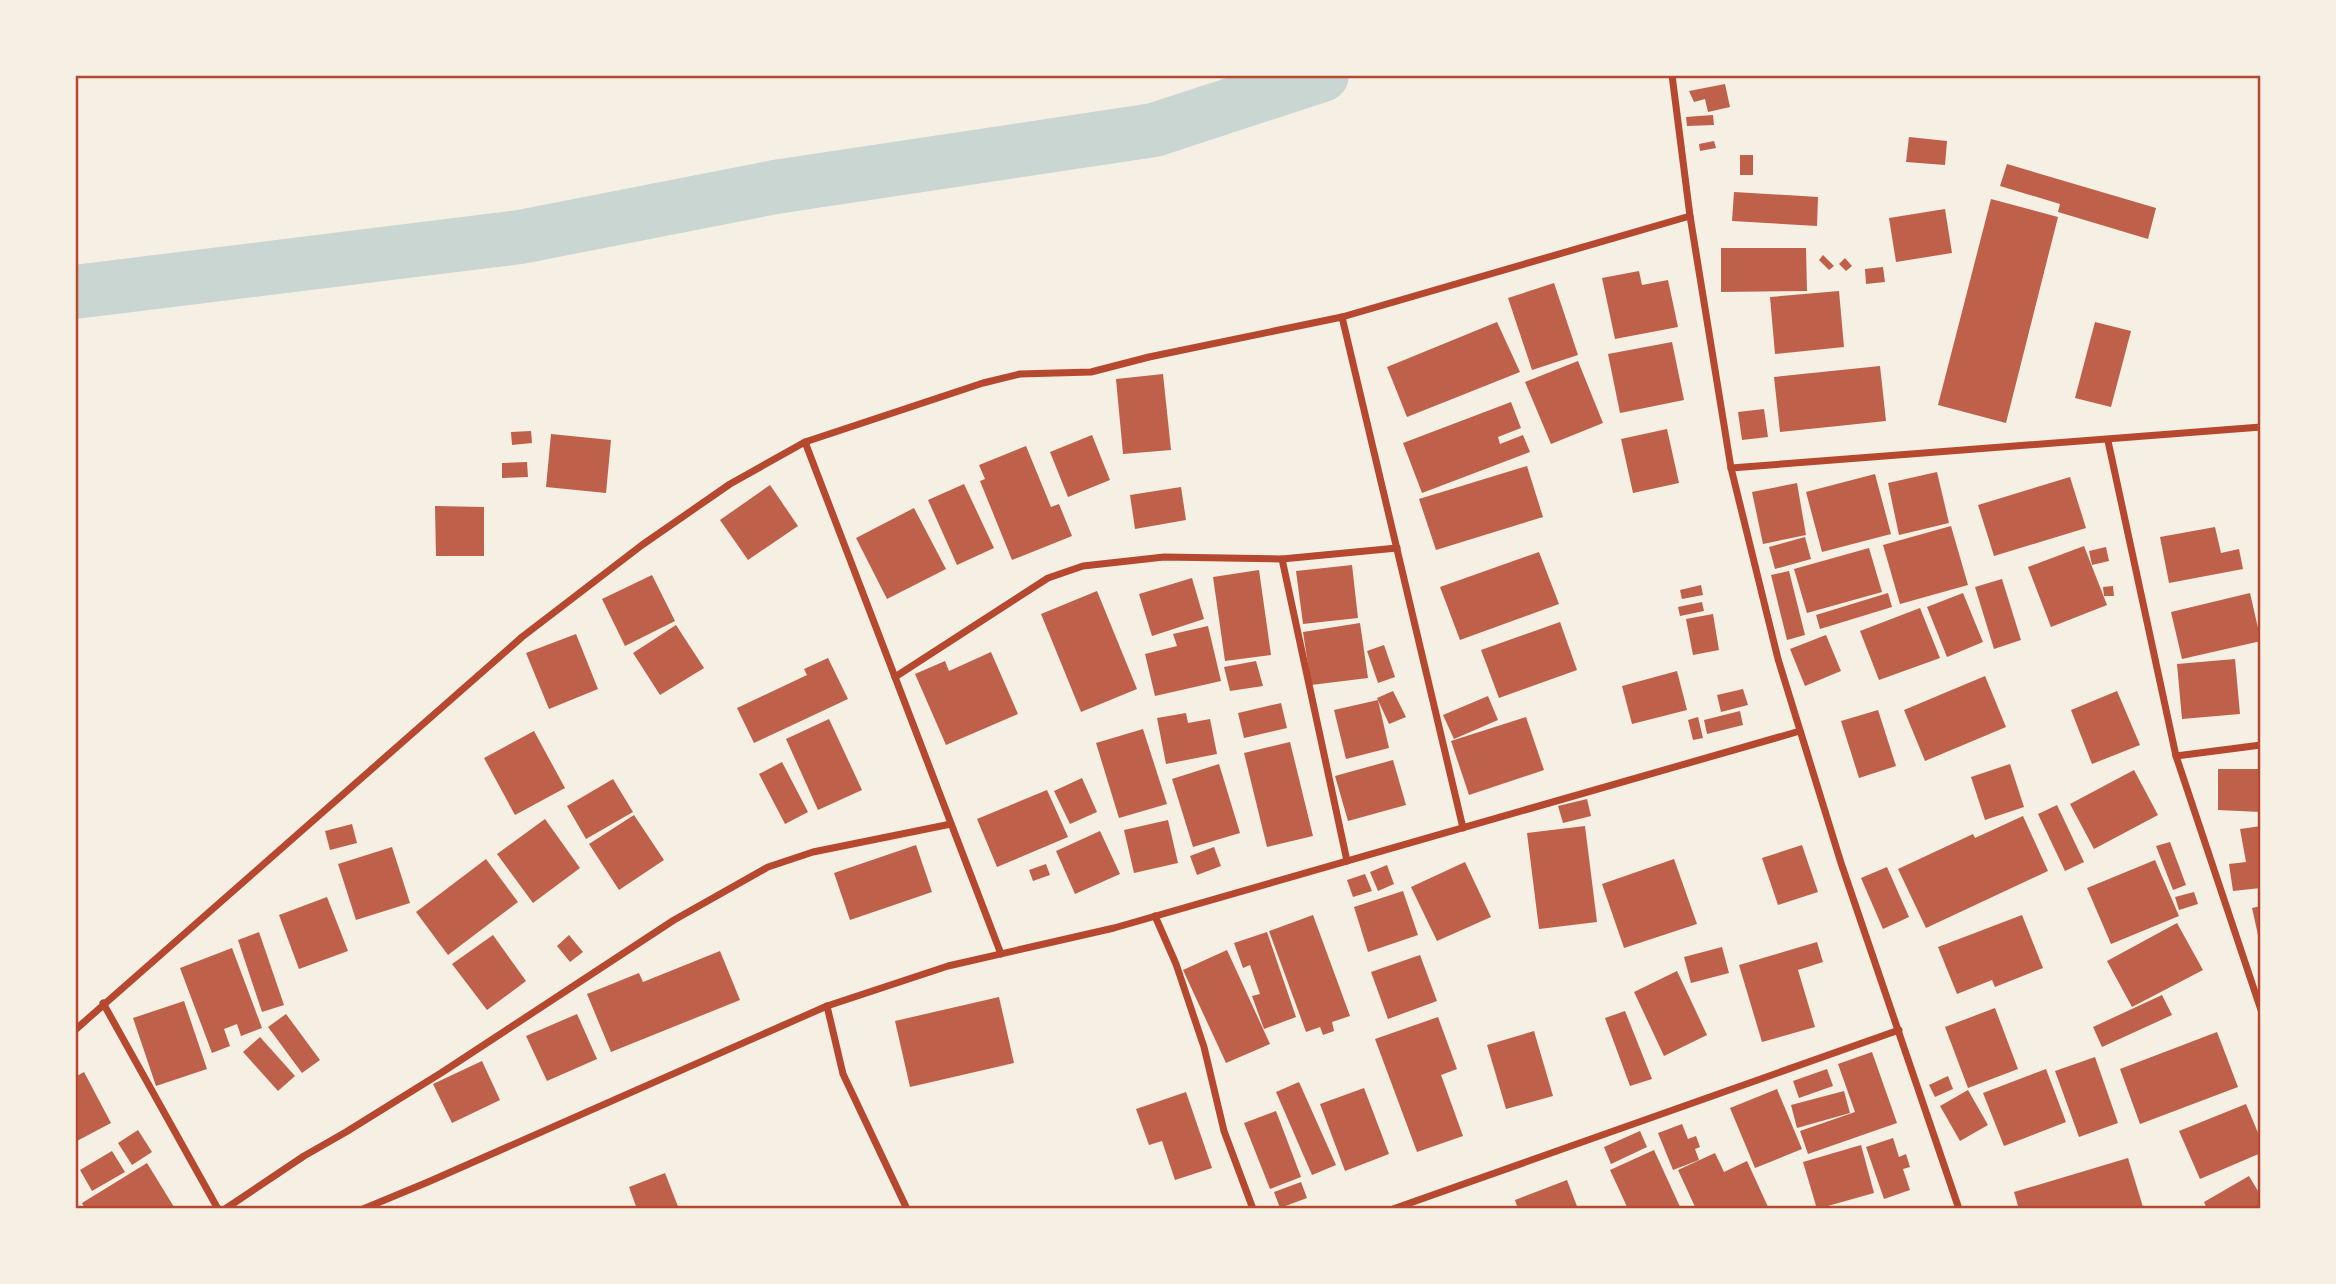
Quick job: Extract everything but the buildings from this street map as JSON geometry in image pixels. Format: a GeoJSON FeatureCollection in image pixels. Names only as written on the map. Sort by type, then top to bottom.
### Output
{"type":"FeatureCollection","features":[{"type":"Feature","properties":{"kind":"street"},"geometry":{"type":"LineString","coordinates":[[1672,75],[1690,216],[1731,468],[1778,659],[1841,863],[1959,1209]]}},
{"type":"Feature","properties":{"kind":"street"},"geometry":{"type":"LineString","coordinates":[[75,1030],[522,636],[642,545],[730,484],[804,442],[983,383],[1020,374],[1091,372],[1149,356],[1342,317],[1690,216]]}},
{"type":"Feature","properties":{"kind":"street"},"geometry":{"type":"LineString","coordinates":[[1342,317],[1463,828]]}},
{"type":"Feature","properties":{"kind":"street"},"geometry":{"type":"LineString","coordinates":[[1731,468],[2261,428]]}},
{"type":"Feature","properties":{"kind":"street"},"geometry":{"type":"LineString","coordinates":[[2108,441],[2176,756],[2261,1010]]}},
{"type":"Feature","properties":{"kind":"street"},"geometry":{"type":"LineString","coordinates":[[804,442],[1001,954]]}},
{"type":"Feature","properties":{"kind":"street"},"geometry":{"type":"LineString","coordinates":[[895,677],[1048,578],[1083,566],[1164,557],[1282,559],[1396,548]]}},
{"type":"Feature","properties":{"kind":"street"},"geometry":{"type":"LineString","coordinates":[[1282,559],[1347,861]]}},
{"type":"Feature","properties":{"kind":"street"},"geometry":{"type":"LineString","coordinates":[[363,1209],[827,1006],[948,966],[1091,934],[1800,731]]}},
{"type":"Feature","properties":{"kind":"street"},"geometry":{"type":"LineString","coordinates":[[2176,756],[2261,746]]}},
{"type":"Feature","properties":{"kind":"street"},"geometry":{"type":"LineString","coordinates":[[225,1209],[304,1156],[441,1073],[674,920],[768,867],[813,852],[951,824]]}},
{"type":"Feature","properties":{"kind":"street"},"geometry":{"type":"LineString","coordinates":[[1155,916],[1176,964],[1205,1047],[1224,1131],[1253,1209]]}},
{"type":"Feature","properties":{"kind":"street"},"geometry":{"type":"LineString","coordinates":[[103,1003],[218,1209]]}},
{"type":"Feature","properties":{"kind":"street"},"geometry":{"type":"LineString","coordinates":[[827,1006],[843,1074],[907,1209]]}},
{"type":"Feature","properties":{"kind":"street"},"geometry":{"type":"LineString","coordinates":[[1393,1209],[1899,1030]]}},
{"type":"Feature","properties":{"kind":"waterway"},"geometry":{"type":"LineString","coordinates":[[75,292],[520,237],[775,187],[1154,130],[1322,75]]}}]}
